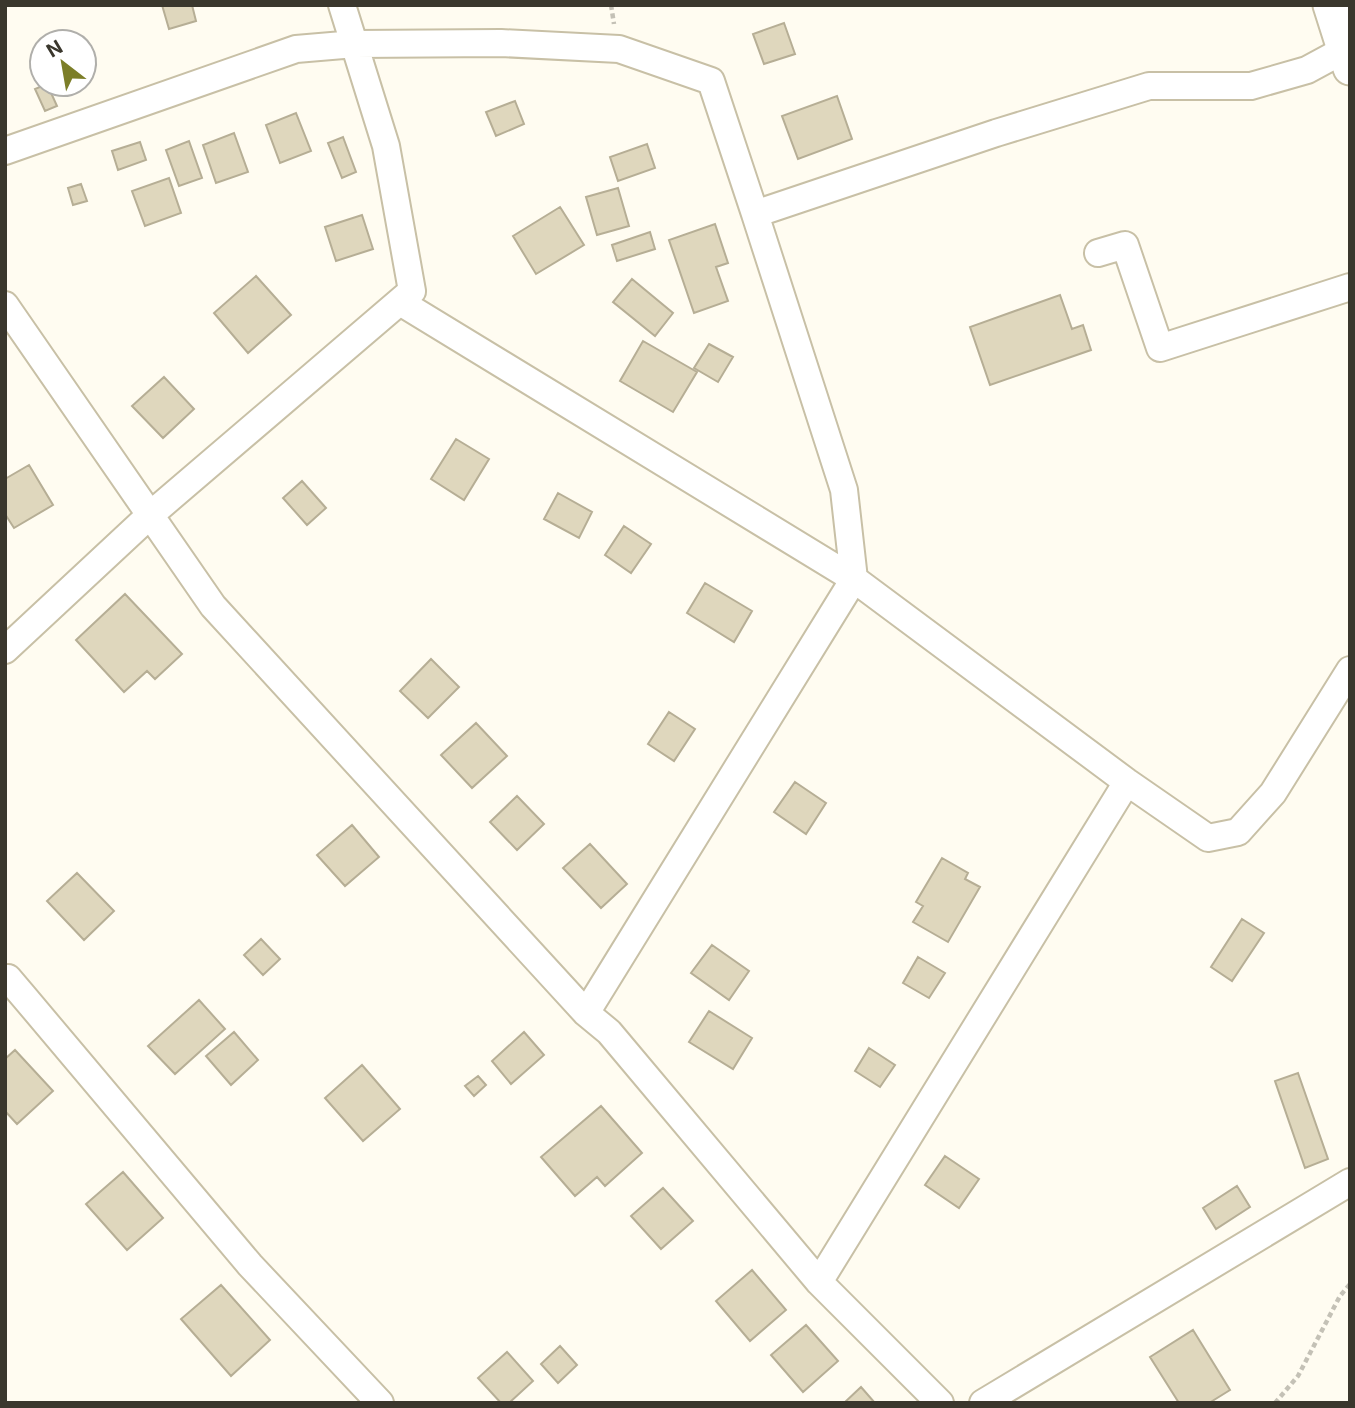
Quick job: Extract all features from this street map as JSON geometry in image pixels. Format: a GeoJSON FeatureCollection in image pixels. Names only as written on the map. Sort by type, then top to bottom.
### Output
{"type":"FeatureCollection","features":[{"type":"Feature","properties":{"kind":"main road"},"geometry":{"type":"LineString","coordinates":[[1330,5],[1347,59]]}},
{"type":"Feature","properties":{"kind":"street"},"geometry":{"type":"LineString","coordinates":[[5,650],[149,516],[412,291],[386,146],[342,5]]}},
{"type":"Feature","properties":{"kind":"street"},"geometry":{"type":"LineString","coordinates":[[5,151],[296,49],[355,44],[500,43],[619,49],[711,81],[844,490],[854,579],[586,1013]]}},
{"type":"Feature","properties":{"kind":"street"},"geometry":{"type":"LineString","coordinates":[[755,215],[996,133],[1149,86],[1251,86],[1347,59]]}},
{"type":"Feature","properties":{"kind":"street"},"geometry":{"type":"LineString","coordinates":[[1098,253],[1125,245],[1160,348],[1350,287]]}},
{"type":"Feature","properties":{"kind":"street"},"geometry":{"type":"LineString","coordinates":[[400,302],[854,579],[1127,782],[1208,838],[1238,832],[1273,793],[1350,670]]}},
{"type":"Feature","properties":{"kind":"street"},"geometry":{"type":"LineString","coordinates":[[5,305],[213,607],[586,1013],[610,1032],[819,1282],[940,1403]]}},
{"type":"Feature","properties":{"kind":"street"},"geometry":{"type":"LineString","coordinates":[[819,1282],[1127,782]]}},
{"type":"Feature","properties":{"kind":"street"},"geometry":{"type":"LineString","coordinates":[[5,978],[26,998],[250,1265],[380,1403]]}},
{"type":"Feature","properties":{"kind":"street"},"geometry":{"type":"LineString","coordinates":[[983,1403],[1350,1182]]}},
{"type":"Feature","properties":{"kind":"path"},"geometry":{"type":"LineString","coordinates":[[1275,1403],[1298,1376],[1340,1296],[1350,1284]]}},
{"type":"Feature","properties":{"kind":"building"},"geometry":{"type":"Polygon","coordinates":[[[162,5],[192,5],[196,21],[169,29],[162,5]]]}},
{"type":"Feature","properties":{"kind":"building"},"geometry":{"type":"Polygon","coordinates":[[[784,23],[795,54],[764,64],[753,34],[784,23]]]}},
{"type":"Feature","properties":{"kind":"building"},"geometry":{"type":"Polygon","coordinates":[[[837,96],[852,139],[798,159],[782,116],[837,96]]]}},
{"type":"Feature","properties":{"kind":"building"},"geometry":{"type":"Polygon","coordinates":[[[39,98],[53,98],[57,106],[45,111],[39,98]]]}},
{"type":"Feature","properties":{"kind":"building"},"geometry":{"type":"Polygon","coordinates":[[[515,101],[524,124],[496,136],[486,112],[515,101]]]}},
{"type":"Feature","properties":{"kind":"building"},"geometry":{"type":"Polygon","coordinates":[[[296,113],[311,151],[280,163],[266,125],[296,113]]]}},
{"type":"Feature","properties":{"kind":"building"},"geometry":{"type":"Polygon","coordinates":[[[234,133],[248,172],[216,183],[203,145],[234,133]]]}},
{"type":"Feature","properties":{"kind":"building"},"geometry":{"type":"Polygon","coordinates":[[[343,137],[356,172],[342,178],[328,143],[343,137]]]}},
{"type":"Feature","properties":{"kind":"building"},"geometry":{"type":"Polygon","coordinates":[[[189,141],[202,178],[179,186],[166,150],[189,141]]]}},
{"type":"Feature","properties":{"kind":"building"},"geometry":{"type":"Polygon","coordinates":[[[140,142],[146,160],[118,170],[112,151],[140,142]]]}},
{"type":"Feature","properties":{"kind":"building"},"geometry":{"type":"Polygon","coordinates":[[[647,144],[655,168],[618,181],[610,157],[647,144]]]}},
{"type":"Feature","properties":{"kind":"building"},"geometry":{"type":"Polygon","coordinates":[[[169,178],[181,213],[145,226],[132,191],[169,178]]]}},
{"type":"Feature","properties":{"kind":"building"},"geometry":{"type":"Polygon","coordinates":[[[81,184],[87,201],[73,205],[68,188],[81,184]]]}},
{"type":"Feature","properties":{"kind":"building"},"geometry":{"type":"Polygon","coordinates":[[[618,188],[629,226],[597,235],[586,197],[618,188]]]}},
{"type":"Feature","properties":{"kind":"building"},"geometry":{"type":"Polygon","coordinates":[[[560,207],[584,245],[536,274],[513,236],[560,207]]]}},
{"type":"Feature","properties":{"kind":"building"},"geometry":{"type":"Polygon","coordinates":[[[362,215],[373,249],[336,261],[325,227],[362,215]]]}},
{"type":"Feature","properties":{"kind":"building"},"geometry":{"type":"Polygon","coordinates":[[[715,224],[728,263],[716,267],[728,301],[694,313],[669,240],[715,224]]]}},
{"type":"Feature","properties":{"kind":"building"},"geometry":{"type":"Polygon","coordinates":[[[650,232],[655,249],[617,261],[612,245],[650,232]]]}},
{"type":"Feature","properties":{"kind":"building"},"geometry":{"type":"Polygon","coordinates":[[[256,276],[291,315],[248,353],[214,313],[256,276]]]}},
{"type":"Feature","properties":{"kind":"building"},"geometry":{"type":"Polygon","coordinates":[[[632,279],[673,313],[655,336],[613,302],[632,279]]]}},
{"type":"Feature","properties":{"kind":"building"},"geometry":{"type":"Polygon","coordinates":[[[1060,295],[1072,329],[1083,325],[1091,350],[990,385],[970,327],[1060,295]]]}},
{"type":"Feature","properties":{"kind":"building"},"geometry":{"type":"Polygon","coordinates":[[[643,341],[697,372],[673,412],[620,381],[643,341]]]}},
{"type":"Feature","properties":{"kind":"building"},"geometry":{"type":"Polygon","coordinates":[[[709,344],[733,357],[718,382],[694,368],[709,344]]]}},
{"type":"Feature","properties":{"kind":"building"},"geometry":{"type":"Polygon","coordinates":[[[164,377],[194,409],[163,438],[132,406],[164,377]]]}},
{"type":"Feature","properties":{"kind":"building"},"geometry":{"type":"Polygon","coordinates":[[[456,439],[489,459],[464,500],[431,479],[456,439]]]}},
{"type":"Feature","properties":{"kind":"building"},"geometry":{"type":"Polygon","coordinates":[[[29,465],[53,505],[14,528],[5,514],[5,479],[29,465]]]}},
{"type":"Feature","properties":{"kind":"building"},"geometry":{"type":"Polygon","coordinates":[[[302,481],[326,508],[307,525],[283,498],[302,481]]]}},
{"type":"Feature","properties":{"kind":"building"},"geometry":{"type":"Polygon","coordinates":[[[558,493],[592,512],[579,538],[544,519],[558,493]]]}},
{"type":"Feature","properties":{"kind":"building"},"geometry":{"type":"Polygon","coordinates":[[[624,526],[651,544],[631,573],[605,555],[624,526]]]}},
{"type":"Feature","properties":{"kind":"building"},"geometry":{"type":"Polygon","coordinates":[[[705,583],[752,611],[734,642],[687,613],[705,583]]]}},
{"type":"Feature","properties":{"kind":"building"},"geometry":{"type":"Polygon","coordinates":[[[125,594],[182,654],[155,679],[147,671],[124,692],[76,640],[125,594]]]}},
{"type":"Feature","properties":{"kind":"building"},"geometry":{"type":"Polygon","coordinates":[[[431,659],[459,687],[428,718],[400,691],[431,659]]]}},
{"type":"Feature","properties":{"kind":"building"},"geometry":{"type":"Polygon","coordinates":[[[669,712],[695,729],[674,761],[648,744],[669,712]]]}},
{"type":"Feature","properties":{"kind":"building"},"geometry":{"type":"Polygon","coordinates":[[[476,723],[507,756],[472,788],[441,755],[476,723]]]}},
{"type":"Feature","properties":{"kind":"building"},"geometry":{"type":"Polygon","coordinates":[[[795,782],[826,803],[806,834],[774,812],[795,782]]]}},
{"type":"Feature","properties":{"kind":"building"},"geometry":{"type":"Polygon","coordinates":[[[517,796],[544,824],[517,850],[490,822],[517,796]]]}},
{"type":"Feature","properties":{"kind":"building"},"geometry":{"type":"Polygon","coordinates":[[[352,825],[379,857],[345,886],[317,855],[352,825]]]}},
{"type":"Feature","properties":{"kind":"building"},"geometry":{"type":"Polygon","coordinates":[[[590,844],[627,884],[601,908],[563,868],[590,844]]]}},
{"type":"Feature","properties":{"kind":"building"},"geometry":{"type":"Polygon","coordinates":[[[942,858],[968,873],[965,879],[980,887],[948,942],[913,922],[923,906],[916,902],[942,858]]]}},
{"type":"Feature","properties":{"kind":"building"},"geometry":{"type":"Polygon","coordinates":[[[77,873],[114,911],[84,940],[47,901],[77,873]]]}},
{"type":"Feature","properties":{"kind":"building"},"geometry":{"type":"Polygon","coordinates":[[[1242,919],[1264,933],[1232,981],[1211,967],[1242,919]]]}},
{"type":"Feature","properties":{"kind":"building"},"geometry":{"type":"Polygon","coordinates":[[[261,939],[280,959],[263,975],[244,955],[261,939]]]}},
{"type":"Feature","properties":{"kind":"building"},"geometry":{"type":"Polygon","coordinates":[[[712,945],[749,971],[729,1000],[691,973],[712,945]]]}},
{"type":"Feature","properties":{"kind":"building"},"geometry":{"type":"Polygon","coordinates":[[[918,957],[945,973],[929,998],[903,983],[918,957]]]}},
{"type":"Feature","properties":{"kind":"building"},"geometry":{"type":"Polygon","coordinates":[[[199,1000],[225,1029],[175,1074],[148,1046],[199,1000]]]}},
{"type":"Feature","properties":{"kind":"building"},"geometry":{"type":"Polygon","coordinates":[[[709,1011],[752,1038],[733,1069],[689,1042],[709,1011]]]}},
{"type":"Feature","properties":{"kind":"building"},"geometry":{"type":"Polygon","coordinates":[[[234,1032],[258,1060],[231,1085],[206,1056],[234,1032]]]}},
{"type":"Feature","properties":{"kind":"building"},"geometry":{"type":"Polygon","coordinates":[[[524,1032],[544,1055],[511,1084],[492,1061],[524,1032]]]}},
{"type":"Feature","properties":{"kind":"building"},"geometry":{"type":"Polygon","coordinates":[[[869,1048],[895,1065],[880,1087],[855,1071],[869,1048]]]}},
{"type":"Feature","properties":{"kind":"building"},"geometry":{"type":"Polygon","coordinates":[[[15,1050],[53,1091],[17,1124],[5,1111],[5,1059],[15,1050]]]}},
{"type":"Feature","properties":{"kind":"building"},"geometry":{"type":"Polygon","coordinates":[[[362,1065],[400,1109],[363,1141],[325,1098],[362,1065]]]}},
{"type":"Feature","properties":{"kind":"building"},"geometry":{"type":"Polygon","coordinates":[[[1298,1073],[1328,1159],[1305,1168],[1275,1081],[1298,1073]]]}},
{"type":"Feature","properties":{"kind":"building"},"geometry":{"type":"Polygon","coordinates":[[[478,1076],[486,1085],[474,1096],[465,1086],[478,1076]]]}},
{"type":"Feature","properties":{"kind":"building"},"geometry":{"type":"Polygon","coordinates":[[[601,1106],[642,1153],[605,1186],[597,1177],[575,1196],[541,1157],[601,1106]]]}},
{"type":"Feature","properties":{"kind":"building"},"geometry":{"type":"Polygon","coordinates":[[[945,1156],[979,1179],[959,1208],[925,1185],[945,1156]]]}},
{"type":"Feature","properties":{"kind":"building"},"geometry":{"type":"Polygon","coordinates":[[[123,1172],[163,1218],[127,1250],[86,1204],[123,1172]]]}},
{"type":"Feature","properties":{"kind":"building"},"geometry":{"type":"Polygon","coordinates":[[[1237,1186],[1250,1207],[1216,1229],[1203,1208],[1237,1186]]]}},
{"type":"Feature","properties":{"kind":"building"},"geometry":{"type":"Polygon","coordinates":[[[663,1188],[693,1221],[661,1249],[631,1216],[663,1188]]]}},
{"type":"Feature","properties":{"kind":"building"},"geometry":{"type":"Polygon","coordinates":[[[752,1270],[786,1310],[750,1341],[716,1301],[752,1270]]]}},
{"type":"Feature","properties":{"kind":"building"},"geometry":{"type":"Polygon","coordinates":[[[221,1285],[270,1340],[231,1376],[181,1319],[221,1285]]]}},
{"type":"Feature","properties":{"kind":"building"},"geometry":{"type":"Polygon","coordinates":[[[806,1325],[838,1361],[803,1392],[771,1355],[806,1325]]]}},
{"type":"Feature","properties":{"kind":"building"},"geometry":{"type":"Polygon","coordinates":[[[1193,1330],[1230,1390],[1209,1403],[1179,1403],[1150,1357],[1193,1330]]]}},
{"type":"Feature","properties":{"kind":"building"},"geometry":{"type":"Polygon","coordinates":[[[560,1346],[577,1365],[558,1383],[541,1364],[560,1346]]]}},
{"type":"Feature","properties":{"kind":"building"},"geometry":{"type":"Polygon","coordinates":[[[507,1352],[533,1381],[509,1403],[501,1403],[478,1378],[507,1352]]]}},
{"type":"Feature","properties":{"kind":"building"},"geometry":{"type":"Polygon","coordinates":[[[861,1387],[875,1403],[844,1403],[861,1387]]]}}]}
